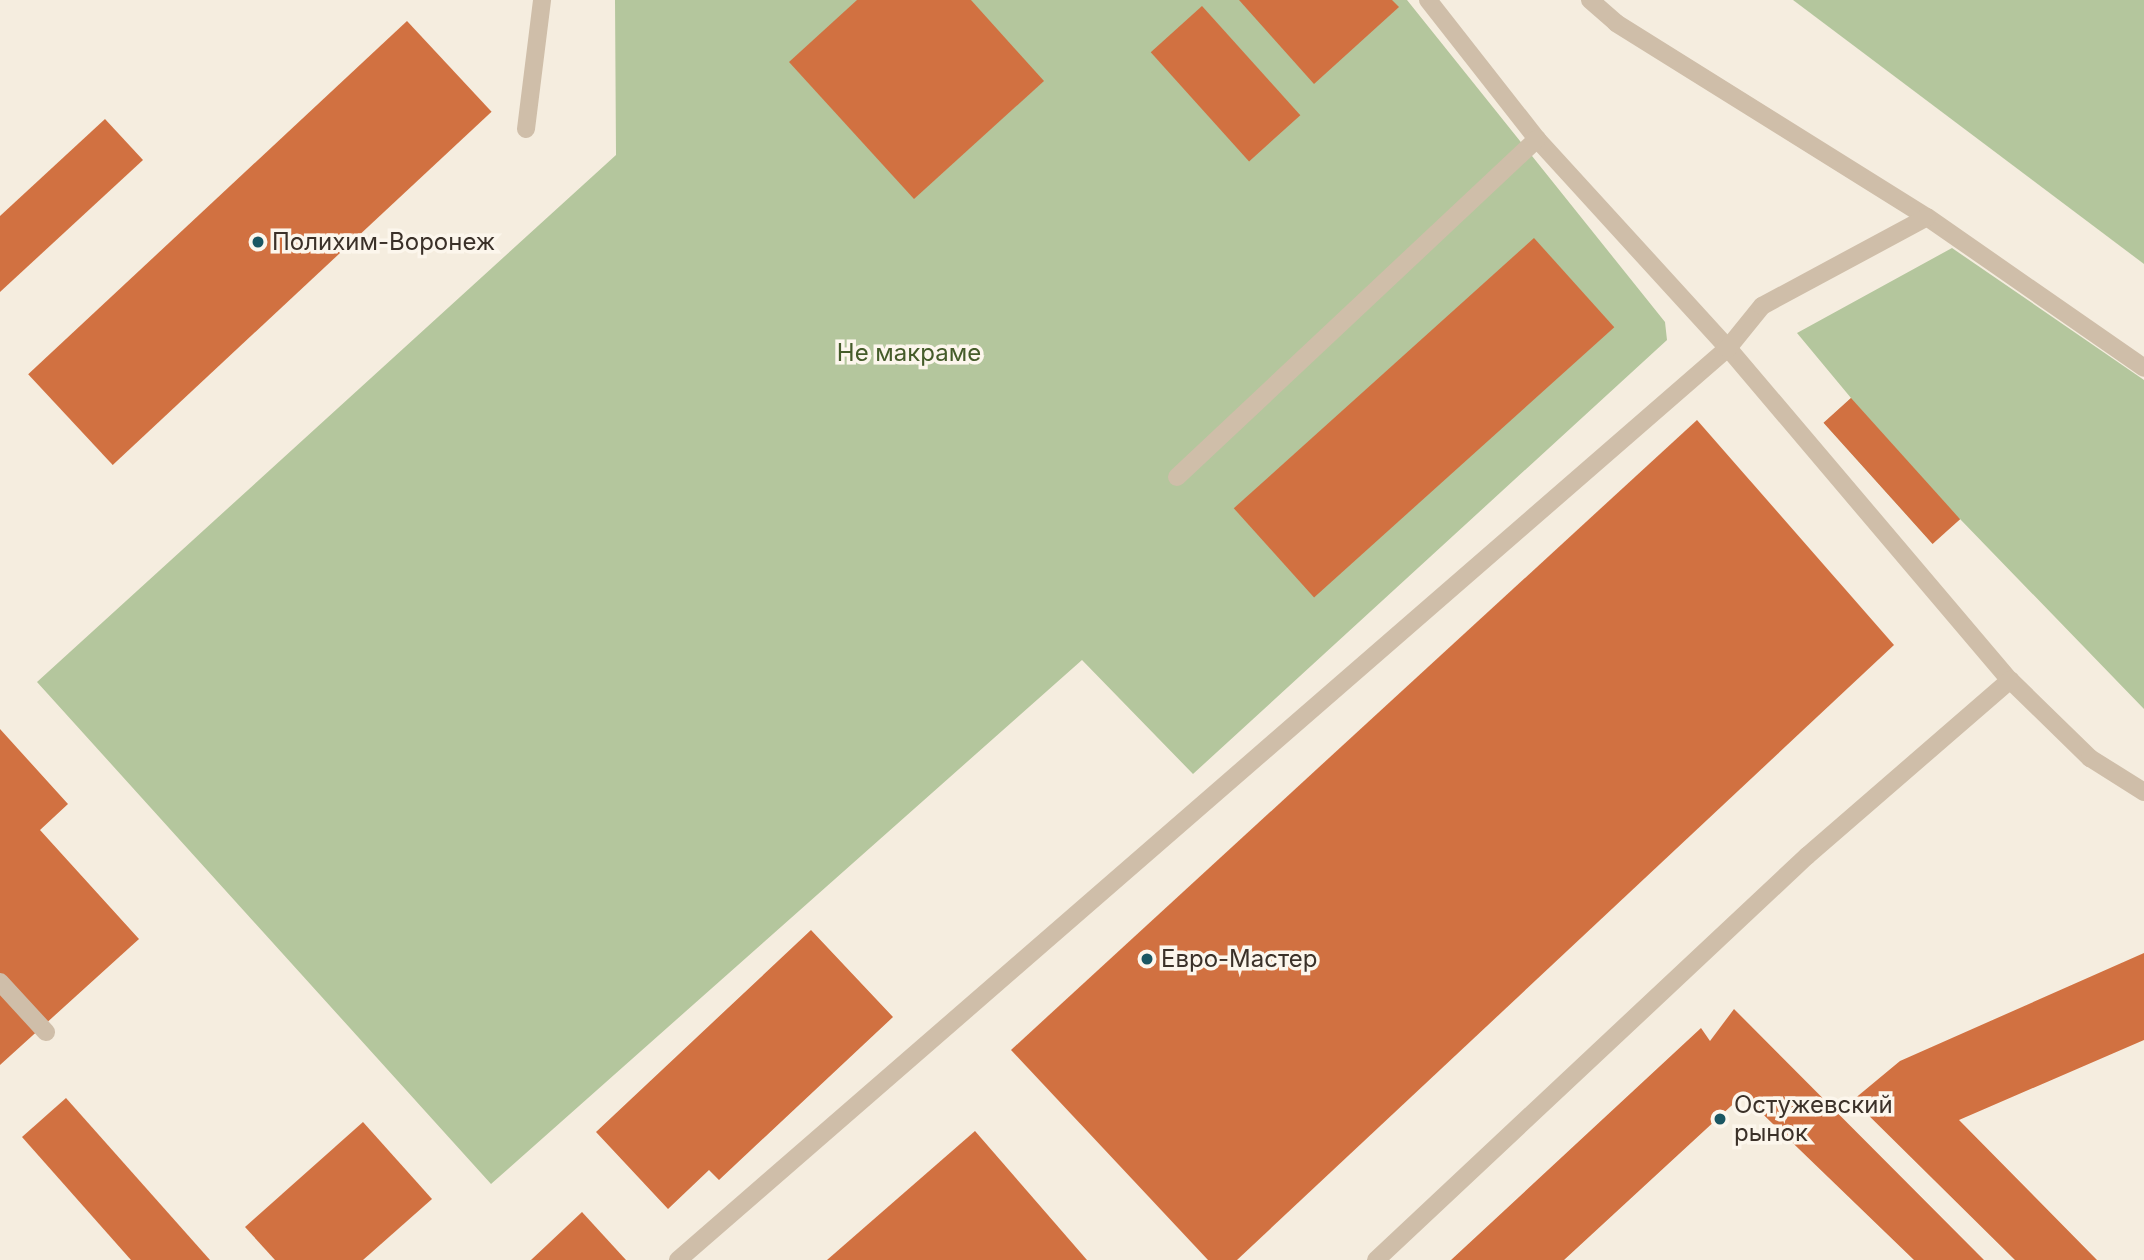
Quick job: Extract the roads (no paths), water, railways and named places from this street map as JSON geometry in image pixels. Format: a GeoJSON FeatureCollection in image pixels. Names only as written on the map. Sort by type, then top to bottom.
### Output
{"type":"FeatureCollection","features":[{"type":"Feature","properties":{"kind":"lane"},"geometry":{"type":"LineString","coordinates":[[526,129],[542,0]]}},
{"type":"Feature","properties":{"kind":"lane"},"geometry":{"type":"LineString","coordinates":[[1428,0],[1537,139],[1728,348],[2010,680],[2090,758],[2144,792]]}},
{"type":"Feature","properties":{"kind":"lane"},"geometry":{"type":"LineString","coordinates":[[1590,0],[1616,23],[1927,217],[2144,368]]}},
{"type":"Feature","properties":{"kind":"lane"},"geometry":{"type":"LineString","coordinates":[[1177,477],[1537,139]]}},
{"type":"Feature","properties":{"kind":"lane"},"geometry":{"type":"LineString","coordinates":[[678,1260],[1728,348],[1762,306],[1927,217]]}},
{"type":"Feature","properties":{"kind":"lane"},"geometry":{"type":"LineString","coordinates":[[1377,1260],[1807,856],[2010,680]]}},
{"type":"Feature","properties":{"kind":"lane"},"geometry":{"type":"LineString","coordinates":[[0,982],[46,1032]]}},
{"type":"Feature","properties":{"kind":"place","name":"Полихим-Воронеж"},"geometry":{"type":"Point","coordinates":[258,242]}},
{"type":"Feature","properties":{"kind":"place","name":"Евро-Мастер"},"geometry":{"type":"Point","coordinates":[1147,959]}},
{"type":"Feature","properties":{"kind":"place","name":"Остужевский рынок"},"geometry":{"type":"Point","coordinates":[1720,1119]}},
{"type":"Feature","properties":{"kind":"park label","name":"Не макраме"},"geometry":{"type":"Point","coordinates":[909,353]}}]}
